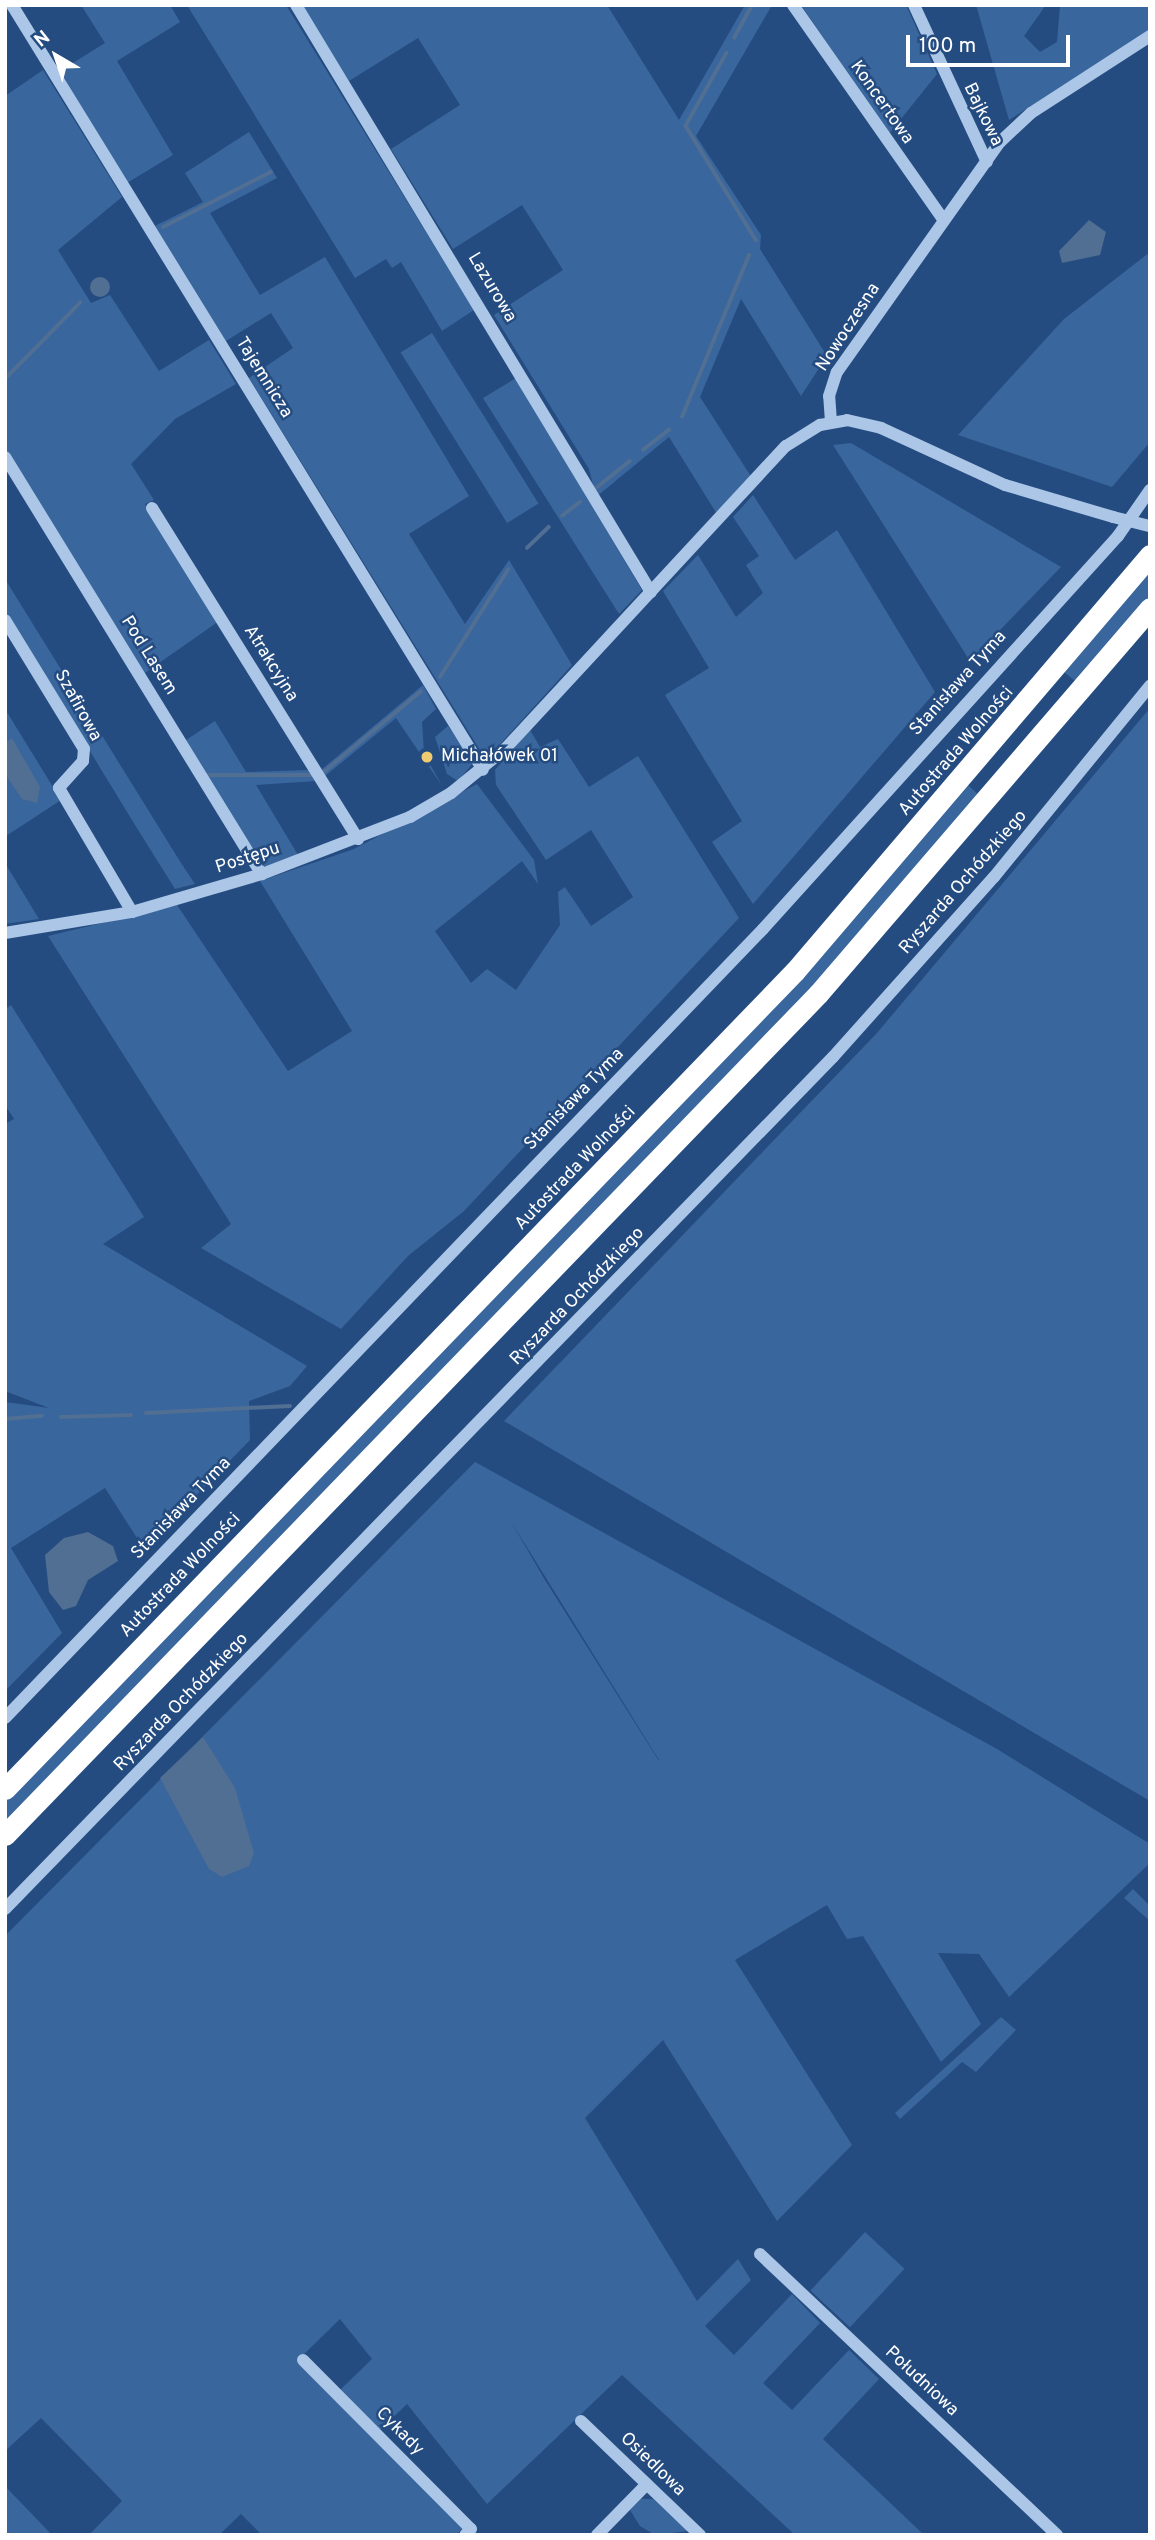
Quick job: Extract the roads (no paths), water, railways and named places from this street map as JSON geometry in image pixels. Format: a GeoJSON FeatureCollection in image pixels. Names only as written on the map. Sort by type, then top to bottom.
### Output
{"type":"FeatureCollection","features":[{"type":"Feature","properties":{"kind":"highway","name":"Autostrada Wolności"},"geometry":{"type":"LineString","coordinates":[[5,1789],[795,971],[1150,555]]}},
{"type":"Feature","properties":{"kind":"highway"},"geometry":{"type":"LineString","coordinates":[[5,1835],[772,1044],[928,871],[1150,608]]}},
{"type":"Feature","properties":{"kind":"street","name":"Tajemnicza"},"geometry":{"type":"LineString","coordinates":[[12,5],[483,770]]}},
{"type":"Feature","properties":{"kind":"street","name":"Lazurowa"},"geometry":{"type":"LineString","coordinates":[[296,5],[651,592]]}},
{"type":"Feature","properties":{"kind":"street","name":"Koncertowa"},"geometry":{"type":"LineString","coordinates":[[793,5],[943,219]]}},
{"type":"Feature","properties":{"kind":"street","name":"Bajkowa"},"geometry":{"type":"LineString","coordinates":[[914,5],[987,162]]}},
{"type":"Feature","properties":{"kind":"street","name":"Nowoczesna"},"geometry":{"type":"LineString","coordinates":[[831,422],[829,396],[837,372],[943,219],[987,162],[1031,113],[1150,36]]}},
{"type":"Feature","properties":{"kind":"street"},"geometry":{"type":"LineString","coordinates":[[483,770],[786,446],[831,422],[881,428],[1005,485],[1150,526]]}},
{"type":"Feature","properties":{"kind":"street","name":"Pod Lasem"},"geometry":{"type":"LineString","coordinates":[[5,457],[262,874]]}},
{"type":"Feature","properties":{"kind":"street","name":"Stanisława Tyma"},"geometry":{"type":"LineString","coordinates":[[5,1718],[763,929],[1118,536],[1150,490]]}},
{"type":"Feature","properties":{"kind":"street","name":"Atrakcyjna"},"geometry":{"type":"LineString","coordinates":[[152,508],[358,839]]}},
{"type":"Feature","properties":{"kind":"street","name":"Szafirowa"},"geometry":{"type":"LineString","coordinates":[[5,620],[85,749],[83,761],[59,788],[132,912]]}},
{"type":"Feature","properties":{"kind":"street","name":"Ryszarda Ochódzkiego"},"geometry":{"type":"LineString","coordinates":[[5,1909],[833,1057],[994,877],[1150,686]]}},
{"type":"Feature","properties":{"kind":"street","name":"Postępu"},"geometry":{"type":"LineString","coordinates":[[5,933],[132,912],[262,874],[410,817],[483,770]]}},
{"type":"Feature","properties":{"kind":"street","name":"Południowa"},"geometry":{"type":"LineString","coordinates":[[760,2254],[1057,2535]]}},
{"type":"Feature","properties":{"kind":"street","name":"Cykady"},"geometry":{"type":"LineString","coordinates":[[303,2360],[468,2532]]}},
{"type":"Feature","properties":{"kind":"street","name":"Osiedlowa"},"geometry":{"type":"LineString","coordinates":[[580,2421],[700,2535]]}},
{"type":"Feature","properties":{"kind":"street"},"geometry":{"type":"LineString","coordinates":[[597,2535],[647,2484]]}},
{"type":"Feature","properties":{"kind":"waterway"},"geometry":{"type":"LineString","coordinates":[[734,38],[752,5]]}},
{"type":"Feature","properties":{"kind":"waterway"},"geometry":{"type":"LineString","coordinates":[[727,53],[686,126],[756,240]]}},
{"type":"Feature","properties":{"kind":"waterway"},"geometry":{"type":"LineString","coordinates":[[163,227],[271,172]]}},
{"type":"Feature","properties":{"kind":"waterway"},"geometry":{"type":"LineString","coordinates":[[682,417],[749,255]]}},
{"type":"Feature","properties":{"kind":"waterway"},"geometry":{"type":"LineString","coordinates":[[5,379],[80,303]]}},
{"type":"Feature","properties":{"kind":"waterway"},"geometry":{"type":"LineString","coordinates":[[643,450],[669,430]]}},
{"type":"Feature","properties":{"kind":"waterway"},"geometry":{"type":"LineString","coordinates":[[596,488],[630,461]]}},
{"type":"Feature","properties":{"kind":"waterway"},"geometry":{"type":"LineString","coordinates":[[562,516],[580,502]]}},
{"type":"Feature","properties":{"kind":"waterway"},"geometry":{"type":"LineString","coordinates":[[527,548],[549,527]]}},
{"type":"Feature","properties":{"kind":"waterway"},"geometry":{"type":"LineString","coordinates":[[440,677],[508,570]]}},
{"type":"Feature","properties":{"kind":"waterway"},"geometry":{"type":"LineString","coordinates":[[325,771],[420,692]]}},
{"type":"Feature","properties":{"kind":"waterway"},"geometry":{"type":"LineString","coordinates":[[207,775],[312,775]]}},
{"type":"Feature","properties":{"kind":"waterway"},"geometry":{"type":"LineString","coordinates":[[146,1413],[290,1406]]}},
{"type":"Feature","properties":{"kind":"waterway"},"geometry":{"type":"LineString","coordinates":[[61,1417],[131,1415]]}},
{"type":"Feature","properties":{"kind":"waterway"},"geometry":{"type":"LineString","coordinates":[[5,1419],[42,1416]]}},
{"type":"Feature","properties":{"kind":"place","name":"Michałówek 01"},"geometry":{"type":"Point","coordinates":[427,757]}}]}
